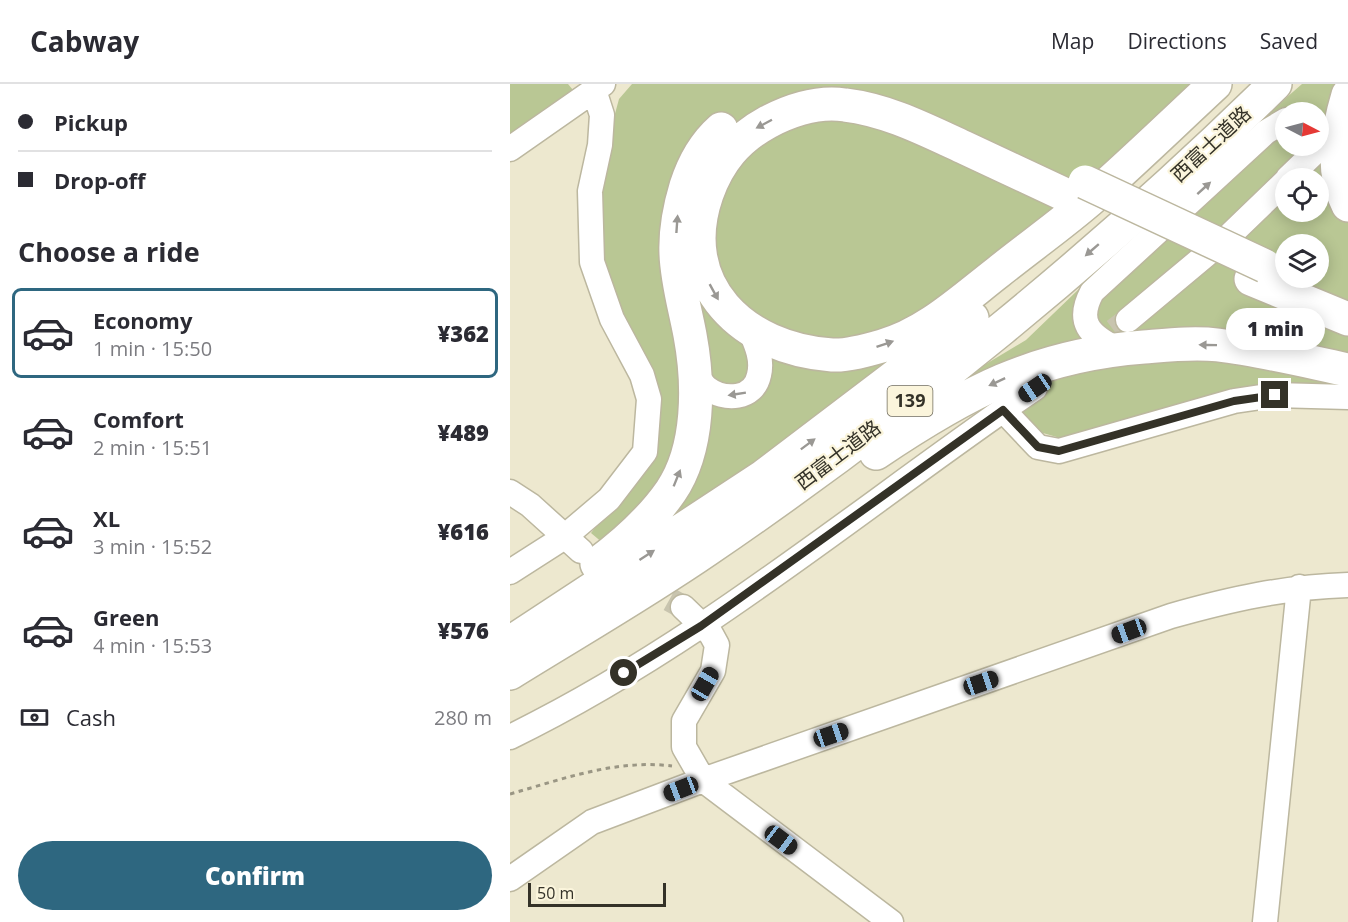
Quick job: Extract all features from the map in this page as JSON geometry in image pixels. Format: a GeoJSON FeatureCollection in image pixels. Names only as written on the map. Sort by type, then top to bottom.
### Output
{"type":"FeatureCollection","features":[{"type":"Feature","properties":{"kind":"highway"},"geometry":{"type":"LineString","coordinates":[[510,627],[629,540],[672,490],[688,452],[694,415],[695,373],[676,254],[677,216],[692,168],[711,138],[742,111],[774,94],[810,84],[843,84],[885,90],[1079,190]]}},
{"type":"Feature","properties":{"kind":"highway"},"geometry":{"type":"LineString","coordinates":[[1215,84],[1091,199],[932,323],[884,346],[834,356],[782,347],[738,322],[718,300],[707,279],[699,254],[700,215],[712,180],[726,154],[753,130],[788,111],[819,105],[842,104],[888,113],[1079,190],[1273,274],[1348,301]]}},
{"type":"Feature","properties":{"kind":"highway","name":"西富士道路"},"geometry":{"type":"LineString","coordinates":[[510,643],[764,476],[876,393],[991,303],[1151,164],[1237,84]]}},
{"type":"Feature","properties":{"kind":"highway","name":"西富士道路"},"geometry":{"type":"LineString","coordinates":[[510,673],[705,551],[893,414],[1026,307],[1173,181],[1275,84]]}},
{"type":"Feature","properties":{"kind":"highway"},"geometry":{"type":"LineString","coordinates":[[1329,131],[1348,95]]}},
{"type":"Feature","properties":{"kind":"highway"},"geometry":{"type":"LineString","coordinates":[[1328,156],[1340,191],[1348,205]]}},
{"type":"Feature","properties":{"kind":"highway"},"geometry":{"type":"LineString","coordinates":[[1273,274],[1348,319]]}},
{"type":"Feature","properties":{"kind":"highway"},"geometry":{"type":"LineString","coordinates":[[510,679],[728,554],[933,415],[1035,366],[1122,334],[1215,345],[1348,370]]}},
{"type":"Feature","properties":{"kind":"street"},"geometry":{"type":"LineString","coordinates":[[510,149],[599,87],[602,114],[600,145],[590,191],[592,262],[612,319],[642,375],[649,399],[645,452],[609,499],[572,544],[510,572]]}},
{"type":"Feature","properties":{"kind":"street"},"geometry":{"type":"LineString","coordinates":[[1275,127],[1266,132],[1092,292],[1086,303],[1085,315],[1088,328],[1097,339],[1122,334],[1275,192]]}},
{"type":"Feature","properties":{"kind":"street"},"geometry":{"type":"LineString","coordinates":[[1299,168],[1310,156]]}},
{"type":"Feature","properties":{"kind":"street"},"geometry":{"type":"LineString","coordinates":[[695,373],[705,387],[718,394],[739,396],[748,392],[756,385],[760,373],[760,359],[750,330]]}},
{"type":"Feature","properties":{"kind":"street"},"geometry":{"type":"LineString","coordinates":[[510,737],[546,719],[701,626],[1035,388]]}},
{"type":"Feature","properties":{"kind":"street"},"geometry":{"type":"LineString","coordinates":[[1003,410],[1038,447],[1059,451],[1234,401],[1275,395],[1348,397]]}},
{"type":"Feature","properties":{"kind":"street"},"geometry":{"type":"LineString","coordinates":[[510,492],[530,505],[572,544]]}},
{"type":"Feature","properties":{"kind":"street"},"geometry":{"type":"LineString","coordinates":[[510,879],[592,822],[703,780],[1171,616],[1229,600],[1299,587],[1348,585]]}},
{"type":"Feature","properties":{"kind":"street"},"geometry":{"type":"LineString","coordinates":[[1265,922],[1299,587]]}},
{"type":"Feature","properties":{"kind":"street"},"geometry":{"type":"LineString","coordinates":[[683,607],[717,645],[713,671],[684,721],[684,747],[703,780],[891,922]]}},
{"type":"Feature","properties":{"kind":"path"},"geometry":{"type":"LineString","coordinates":[[510,795],[598,769],[634,764],[674,766]]}},
{"type":"Feature","properties":{"kind":"green space"},"geometry":{"type":"Polygon","coordinates":[[[510,84],[568,84],[573,90],[510,141],[510,84]]]}},
{"type":"Feature","properties":{"kind":"green space"},"geometry":{"type":"Polygon","coordinates":[[[632,84],[1191,84],[1121,159],[843,402],[623,560],[591,533],[653,451],[662,398],[612,319],[599,219],[606,147],[619,99],[632,84]]]}},
{"type":"Feature","properties":{"kind":"green space"},"geometry":{"type":"Polygon","coordinates":[[[1302,84],[1348,84],[1348,401],[1317,394],[1081,444],[1015,425],[971,373],[1026,340],[1188,184],[1275,108],[1275,156],[1329,156],[1329,102],[1281,102],[1302,84]]]}},
{"type":"Feature","properties":{"kind":"tunnel"},"geometry":{"type":"LineString","coordinates":[[1085,352],[1128,320]]}},
{"type":"Feature","properties":{"kind":"tunnel"},"geometry":{"type":"LineString","coordinates":[[638,582],[683,607]]}},
{"type":"Feature","properties":{"kind":"route"},"geometry":{"type":"LineString","coordinates":[[624,673],[701,626],[1003,410],[1038,447],[1059,451],[1234,401],[1275,395]]}}]}
